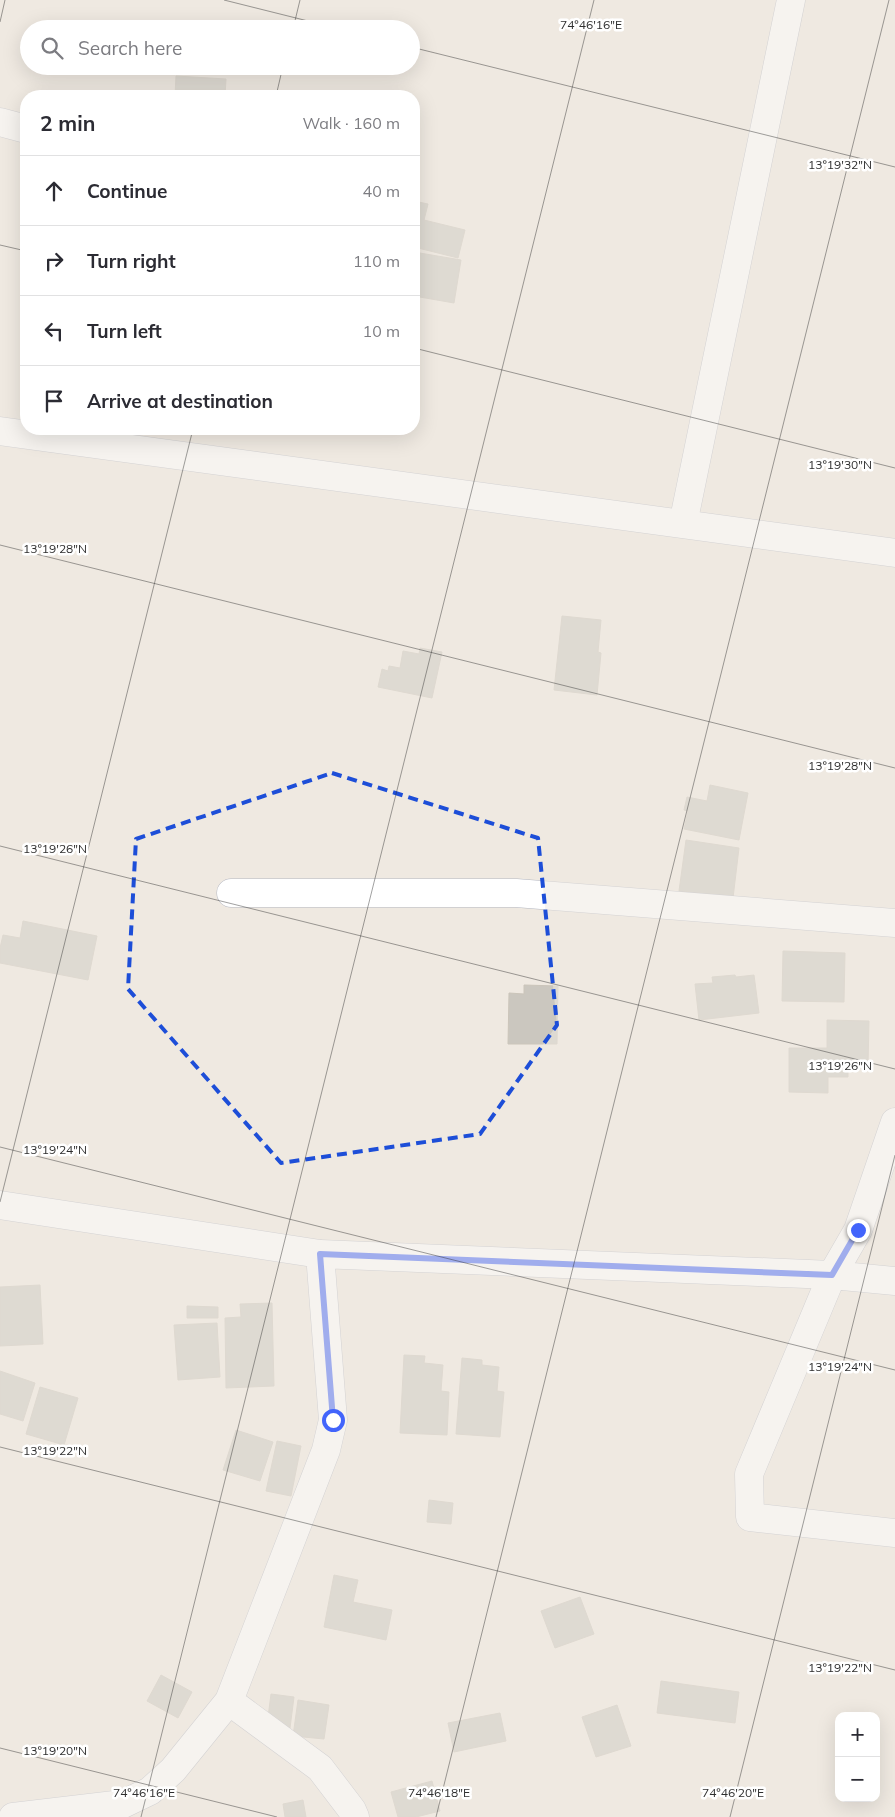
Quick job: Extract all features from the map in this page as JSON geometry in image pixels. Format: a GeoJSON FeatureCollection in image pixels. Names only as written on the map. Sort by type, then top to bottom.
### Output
{"type":"FeatureCollection","features":[{"type":"Feature","properties":{"kind":"street"},"geometry":{"type":"LineString","coordinates":[[683,524],[791,0]]}},
{"type":"Feature","properties":{"kind":"street"},"geometry":{"type":"LineString","coordinates":[[0,122],[20,127]]}},
{"type":"Feature","properties":{"kind":"street"},"geometry":{"type":"LineString","coordinates":[[0,431],[20,434]]}},
{"type":"Feature","properties":{"kind":"street"},"geometry":{"type":"LineString","coordinates":[[29,435],[895,553]]}},
{"type":"Feature","properties":{"kind":"street"},"geometry":{"type":"LineString","coordinates":[[231,893],[516,893],[895,923]]}},
{"type":"Feature","properties":{"kind":"street"},"geometry":{"type":"LineString","coordinates":[[895,1122],[858,1230],[832,1275],[749,1474],[750,1517],[895,1533]]}},
{"type":"Feature","properties":{"kind":"street"},"geometry":{"type":"LineString","coordinates":[[0,1205],[320,1254],[832,1275],[895,1281]]}},
{"type":"Feature","properties":{"kind":"street"},"geometry":{"type":"LineString","coordinates":[[13,1817],[123,1804],[150,1791],[174,1770],[229,1701],[326,1450],[333,1420],[320,1254]]}},
{"type":"Feature","properties":{"kind":"street"},"geometry":{"type":"LineString","coordinates":[[229,1701],[320,1768],[352,1810],[355,1817]]}},
{"type":"Feature","properties":{"kind":"highlighted area"},"geometry":{"type":"Polygon","coordinates":[[[332,773],[538,838],[557,1025],[480,1134],[281,1163],[128,989],[136,839],[332,773]]]}},
{"type":"Feature","properties":{"kind":"building"},"geometry":{"type":"Polygon","coordinates":[[[176,76],[226,79],[225,90],[175,90],[176,76]]]}},
{"type":"Feature","properties":{"kind":"building"},"geometry":{"type":"Polygon","coordinates":[[[420,202],[428,204],[424,220],[465,230],[458,258],[420,248],[420,202]]]}},
{"type":"Feature","properties":{"kind":"building"},"geometry":{"type":"Polygon","coordinates":[[[420,253],[461,260],[454,303],[420,297],[420,253]]]}},
{"type":"Feature","properties":{"kind":"building"},"geometry":{"type":"Polygon","coordinates":[[[562,616],[601,620],[598,652],[601,653],[597,695],[554,690],[562,616]]]}},
{"type":"Feature","properties":{"kind":"building"},"geometry":{"type":"Polygon","coordinates":[[[420,648],[442,652],[432,698],[378,687],[382,669],[388,671],[389,666],[400,668],[403,651],[419,654],[420,648]]]}},
{"type":"Feature","properties":{"kind":"building"},"geometry":{"type":"Polygon","coordinates":[[[710,785],[748,793],[739,840],[684,829],[688,811],[684,810],[687,797],[707,801],[710,785]]]}},
{"type":"Feature","properties":{"kind":"building"},"geometry":{"type":"Polygon","coordinates":[[[686,840],[739,848],[733,898],[679,891],[686,840]]]}},
{"type":"Feature","properties":{"kind":"building"},"geometry":{"type":"Polygon","coordinates":[[[23,921],[97,936],[88,980],[0,963],[0,948],[3,935],[20,938],[23,921]]]}},
{"type":"Feature","properties":{"kind":"building"},"geometry":{"type":"Polygon","coordinates":[[[783,951],[845,953],[844,1002],[782,1001],[783,951]]]}},
{"type":"Feature","properties":{"kind":"building"},"geometry":{"type":"Polygon","coordinates":[[[735,975],[736,977],[754,975],[759,1013],[699,1020],[695,984],[713,983],[712,977],[735,975]]]}},
{"type":"Feature","properties":{"kind":"building"},"geometry":{"type":"Polygon","coordinates":[[[524,985],[558,986],[557,1044],[508,1044],[509,993],[524,994],[524,985]]]}},
{"type":"Feature","properties":{"kind":"building"},"geometry":{"type":"Polygon","coordinates":[[[827,1020],[869,1021],[868,1066],[848,1066],[848,1077],[828,1077],[828,1093],[789,1092],[789,1048],[827,1048],[827,1020]]]}},
{"type":"Feature","properties":{"kind":"building"},"geometry":{"type":"Polygon","coordinates":[[[40,1285],[43,1344],[0,1346],[0,1287],[40,1285]]]}},
{"type":"Feature","properties":{"kind":"building"},"geometry":{"type":"Polygon","coordinates":[[[272,1303],[274,1386],[226,1388],[225,1318],[241,1317],[240,1304],[272,1303]]]}},
{"type":"Feature","properties":{"kind":"building"},"geometry":{"type":"Polygon","coordinates":[[[187,1306],[218,1307],[218,1318],[187,1318],[187,1306]]]}},
{"type":"Feature","properties":{"kind":"building"},"geometry":{"type":"Polygon","coordinates":[[[217,1323],[220,1377],[178,1380],[174,1325],[217,1323]]]}},
{"type":"Feature","properties":{"kind":"building"},"geometry":{"type":"Polygon","coordinates":[[[404,1355],[425,1356],[424,1363],[443,1365],[441,1391],[449,1392],[447,1435],[400,1433],[404,1355]]]}},
{"type":"Feature","properties":{"kind":"building"},"geometry":{"type":"Polygon","coordinates":[[[462,1358],[482,1360],[482,1365],[499,1367],[497,1391],[504,1392],[500,1437],[456,1434],[462,1358]]]}},
{"type":"Feature","properties":{"kind":"building"},"geometry":{"type":"Polygon","coordinates":[[[0,1371],[35,1383],[23,1421],[0,1414],[0,1371]]]}},
{"type":"Feature","properties":{"kind":"building"},"geometry":{"type":"Polygon","coordinates":[[[40,1387],[78,1398],[64,1445],[26,1434],[40,1387]]]}},
{"type":"Feature","properties":{"kind":"building"},"geometry":{"type":"Polygon","coordinates":[[[236,1430],[273,1442],[260,1481],[223,1470],[236,1430]]]}},
{"type":"Feature","properties":{"kind":"building"},"geometry":{"type":"Polygon","coordinates":[[[277,1441],[301,1446],[291,1496],[266,1491],[277,1441]]]}},
{"type":"Feature","properties":{"kind":"building"},"geometry":{"type":"Polygon","coordinates":[[[429,1500],[453,1503],[451,1524],[427,1522],[429,1500]]]}},
{"type":"Feature","properties":{"kind":"building"},"geometry":{"type":"Polygon","coordinates":[[[334,1575],[358,1580],[353,1602],[392,1610],[386,1640],[324,1627],[334,1575]]]}},
{"type":"Feature","properties":{"kind":"building"},"geometry":{"type":"Polygon","coordinates":[[[580,1597],[594,1634],[555,1648],[541,1611],[580,1597]]]}},
{"type":"Feature","properties":{"kind":"building"},"geometry":{"type":"Polygon","coordinates":[[[161,1675],[192,1692],[178,1718],[147,1701],[161,1675]]]}},
{"type":"Feature","properties":{"kind":"building"},"geometry":{"type":"Polygon","coordinates":[[[661,1681],[739,1692],[735,1723],[657,1713],[661,1681]]]}},
{"type":"Feature","properties":{"kind":"building"},"geometry":{"type":"Polygon","coordinates":[[[271,1694],[294,1697],[290,1728],[267,1725],[271,1694]]]}},
{"type":"Feature","properties":{"kind":"building"},"geometry":{"type":"Polygon","coordinates":[[[298,1700],[329,1705],[324,1739],[293,1736],[298,1700]]]}},
{"type":"Feature","properties":{"kind":"building"},"geometry":{"type":"Polygon","coordinates":[[[617,1705],[631,1746],[596,1757],[582,1717],[617,1705]]]}},
{"type":"Feature","properties":{"kind":"building"},"geometry":{"type":"Polygon","coordinates":[[[500,1713],[506,1741],[454,1752],[448,1723],[500,1713]]]}},
{"type":"Feature","properties":{"kind":"building"},"geometry":{"type":"Polygon","coordinates":[[[432,1781],[440,1811],[416,1817],[398,1817],[391,1792],[432,1781]]]}},
{"type":"Feature","properties":{"kind":"building"},"geometry":{"type":"Polygon","coordinates":[[[303,1800],[306,1817],[285,1817],[283,1804],[303,1800]]]}},
{"type":"Feature","properties":{"kind":"route"},"geometry":{"type":"LineString","coordinates":[[333,1420],[320,1254],[832,1275],[858,1230]]}}]}
